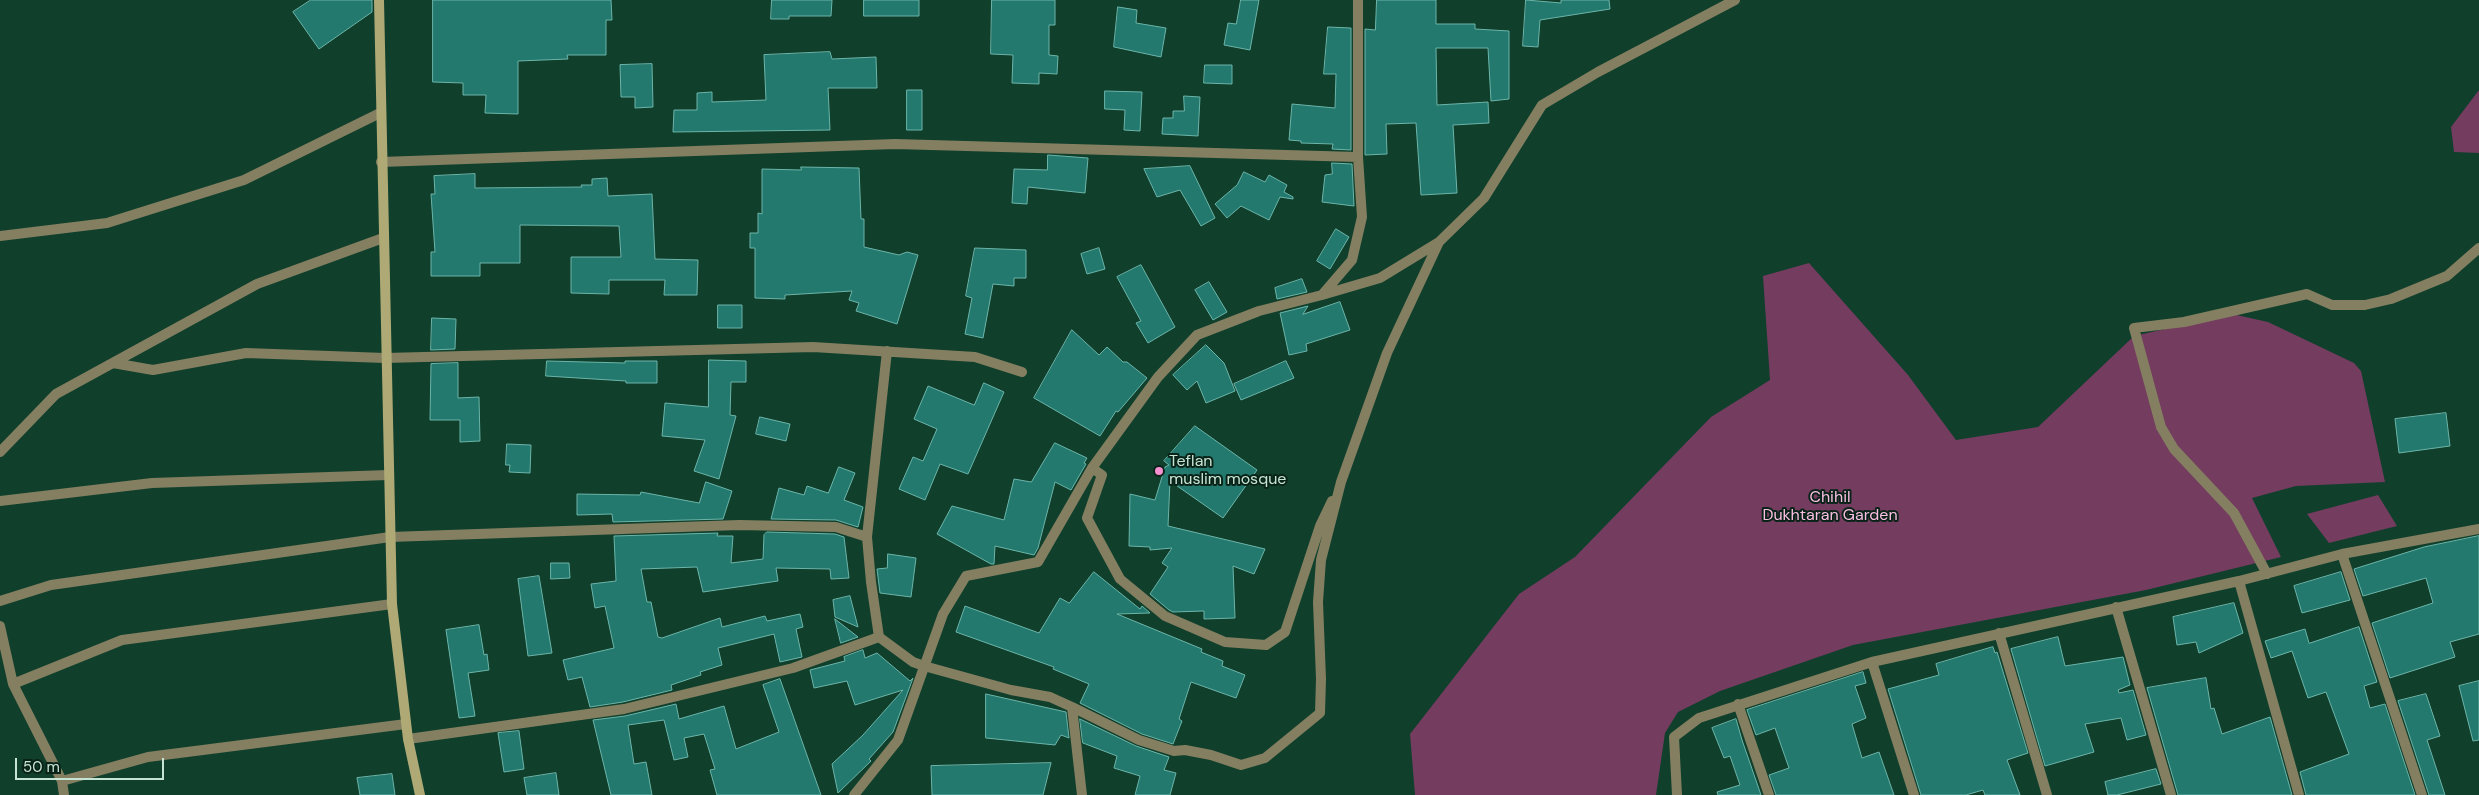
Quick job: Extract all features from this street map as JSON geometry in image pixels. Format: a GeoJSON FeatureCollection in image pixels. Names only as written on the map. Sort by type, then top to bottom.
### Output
{"type":"FeatureCollection","features":[{"type":"Feature","properties":{"kind":"street"},"geometry":{"type":"LineString","coordinates":[[379,0],[392,604],[408,739],[420,795]]}},
{"type":"Feature","properties":{"kind":"street"},"geometry":{"type":"LineString","coordinates":[[1322,295],[1352,260],[1362,217],[1358,157],[1358,0]]}},
{"type":"Feature","properties":{"kind":"street"},"geometry":{"type":"LineString","coordinates":[[854,795],[898,740],[943,614],[966,576],[1038,562],[1092,468],[1158,377],[1197,335],[1259,311],[1380,278],[1439,242],[1484,198],[1542,105],[1598,72],[1735,0]]}},
{"type":"Feature","properties":{"kind":"street"},"geometry":{"type":"LineString","coordinates":[[0,236],[106,223],[244,180],[380,113]]}},
{"type":"Feature","properties":{"kind":"street"},"geometry":{"type":"LineString","coordinates":[[381,162],[895,144],[1358,157]]}},
{"type":"Feature","properties":{"kind":"street"},"geometry":{"type":"LineString","coordinates":[[0,452],[56,394],[257,284],[383,238]]}},
{"type":"Feature","properties":{"kind":"street"},"geometry":{"type":"LineString","coordinates":[[887,352],[867,537],[879,637],[914,662],[924,666],[1011,690],[1050,697],[1139,740],[1174,751],[1185,750],[1211,755],[1241,765],[1265,758],[1320,712],[1321,679],[1318,602],[1321,560],[1341,482],[1387,353],[1439,242]]}},
{"type":"Feature","properties":{"kind":"street"},"geometry":{"type":"LineString","coordinates":[[2267,574],[2234,513],[2174,449],[2162,427],[2134,328],[2184,322],[2307,294],[2332,305],[2365,305],[2391,299],[2448,276],[2479,248]]}},
{"type":"Feature","properties":{"kind":"street"},"geometry":{"type":"LineString","coordinates":[[112,363],[152,370],[246,353],[386,358],[813,347],[975,357],[1022,372]]}},
{"type":"Feature","properties":{"kind":"street"},"geometry":{"type":"LineString","coordinates":[[1092,468],[1102,475],[1087,518],[1120,579],[1165,616],[1225,642],[1266,646],[1285,632],[1320,526],[1341,482]]}},
{"type":"Feature","properties":{"kind":"street"},"geometry":{"type":"LineString","coordinates":[[0,501],[152,483],[388,475]]}},
{"type":"Feature","properties":{"kind":"street"},"geometry":{"type":"LineString","coordinates":[[0,601],[51,585],[390,537],[739,525],[836,527],[867,537]]}},
{"type":"Feature","properties":{"kind":"street"},"geometry":{"type":"LineString","coordinates":[[1677,795],[1674,737],[1699,718],[1738,704],[1872,662],[2239,581],[2342,554],[2479,529]]}},
{"type":"Feature","properties":{"kind":"street"},"geometry":{"type":"LineString","coordinates":[[2342,554],[2422,795]]}},
{"type":"Feature","properties":{"kind":"street"},"geometry":{"type":"LineString","coordinates":[[2239,581],[2299,795]]}},
{"type":"Feature","properties":{"kind":"street"},"geometry":{"type":"LineString","coordinates":[[13,684],[122,640],[392,604]]}},
{"type":"Feature","properties":{"kind":"street"},"geometry":{"type":"LineString","coordinates":[[2116,607],[2171,795]]}},
{"type":"Feature","properties":{"kind":"street"},"geometry":{"type":"LineString","coordinates":[[0,626],[13,684],[62,781],[64,795]]}},
{"type":"Feature","properties":{"kind":"street"},"geometry":{"type":"LineString","coordinates":[[1999,633],[2047,795]]}},
{"type":"Feature","properties":{"kind":"street"},"geometry":{"type":"LineString","coordinates":[[408,739],[624,709],[793,668],[879,637]]}},
{"type":"Feature","properties":{"kind":"street"},"geometry":{"type":"LineString","coordinates":[[1872,662],[1914,795]]}},
{"type":"Feature","properties":{"kind":"street"},"geometry":{"type":"LineString","coordinates":[[1738,704],[1769,795]]}},
{"type":"Feature","properties":{"kind":"street"},"geometry":{"type":"LineString","coordinates":[[1072,707],[1082,795]]}},
{"type":"Feature","properties":{"kind":"street"},"geometry":{"type":"LineString","coordinates":[[62,781],[148,757],[406,724]]}},
{"type":"Feature","properties":{"kind":"green space"},"geometry":{"type":"Polygon","coordinates":[[[2479,90],[2479,153],[2454,152],[2451,127],[2479,90]]]}},
{"type":"Feature","properties":{"kind":"green space","name":"Chihil Dukhtaran Garden"},"geometry":{"type":"Polygon","coordinates":[[[1809,263],[1908,375],[1956,440],[2038,427],[2134,336],[2232,314],[2268,322],[2354,363],[2361,371],[2385,482],[2296,486],[2252,498],[2281,557],[2146,590],[1853,645],[1720,691],[1678,712],[1665,733],[1656,795],[1415,795],[1410,734],[1519,594],[1575,557],[1711,417],[1770,380],[1763,276],[1809,263]]]}},
{"type":"Feature","properties":{"kind":"green space"},"geometry":{"type":"Polygon","coordinates":[[[2378,495],[2397,526],[2329,543],[2307,514],[2378,495]]]}},
{"type":"Feature","properties":{"kind":"building"},"geometry":{"type":"Polygon","coordinates":[[[311,0],[372,0],[372,12],[319,49],[293,12],[311,0]]]}},
{"type":"Feature","properties":{"kind":"building"},"geometry":{"type":"Polygon","coordinates":[[[433,0],[611,0],[612,20],[606,20],[606,55],[567,55],[568,59],[518,61],[518,114],[485,113],[486,95],[463,95],[463,83],[433,82],[433,0]]]}},
{"type":"Feature","properties":{"kind":"building"},"geometry":{"type":"Polygon","coordinates":[[[772,0],[832,0],[831,16],[789,16],[789,19],[771,19],[772,0]]]}},
{"type":"Feature","properties":{"kind":"building"},"geometry":{"type":"Polygon","coordinates":[[[864,0],[919,0],[919,16],[864,16],[864,0]]]}},
{"type":"Feature","properties":{"kind":"building"},"geometry":{"type":"Polygon","coordinates":[[[992,0],[1055,0],[1055,25],[1049,25],[1049,55],[1058,56],[1057,74],[1039,73],[1039,84],[1012,83],[1013,55],[991,54],[992,0]]]}},
{"type":"Feature","properties":{"kind":"building"},"geometry":{"type":"Polygon","coordinates":[[[1241,0],[1259,0],[1250,50],[1224,45],[1228,23],[1236,24],[1241,0]]]}},
{"type":"Feature","properties":{"kind":"building"},"geometry":{"type":"Polygon","coordinates":[[[1377,0],[1436,0],[1436,24],[1475,24],[1475,29],[1509,31],[1509,99],[1491,101],[1488,48],[1436,48],[1437,105],[1488,102],[1489,123],[1453,125],[1457,193],[1421,195],[1416,123],[1386,124],[1387,154],[1365,155],[1365,29],[1375,30],[1377,0]]]}},
{"type":"Feature","properties":{"kind":"building"},"geometry":{"type":"Polygon","coordinates":[[[1526,0],[1561,3],[1561,0],[1609,0],[1610,9],[1540,20],[1538,47],[1523,46],[1526,0]]]}},
{"type":"Feature","properties":{"kind":"building"},"geometry":{"type":"Polygon","coordinates":[[[1118,7],[1137,10],[1136,23],[1166,28],[1161,57],[1114,47],[1118,7]]]}},
{"type":"Feature","properties":{"kind":"building"},"geometry":{"type":"Polygon","coordinates":[[[1328,27],[1351,28],[1351,150],[1332,149],[1333,144],[1301,143],[1301,141],[1289,140],[1292,104],[1335,108],[1336,74],[1324,74],[1328,27]]]}},
{"type":"Feature","properties":{"kind":"building"},"geometry":{"type":"Polygon","coordinates":[[[830,52],[832,59],[876,57],[877,88],[828,88],[830,130],[673,132],[674,110],[697,110],[697,93],[712,92],[712,102],[766,100],[764,55],[830,52]]]}},
{"type":"Feature","properties":{"kind":"building"},"geometry":{"type":"Polygon","coordinates":[[[652,64],[653,107],[635,108],[635,97],[621,97],[620,65],[652,64]]]}},
{"type":"Feature","properties":{"kind":"building"},"geometry":{"type":"Polygon","coordinates":[[[1205,65],[1232,65],[1232,84],[1204,83],[1205,65]]]}},
{"type":"Feature","properties":{"kind":"building"},"geometry":{"type":"Polygon","coordinates":[[[907,90],[922,90],[922,130],[907,130],[907,90]]]}},
{"type":"Feature","properties":{"kind":"building"},"geometry":{"type":"Polygon","coordinates":[[[1105,91],[1142,92],[1140,131],[1124,130],[1125,110],[1105,109],[1105,91]]]}},
{"type":"Feature","properties":{"kind":"building"},"geometry":{"type":"Polygon","coordinates":[[[1184,96],[1200,97],[1198,136],[1162,134],[1163,118],[1173,118],[1173,111],[1184,111],[1184,96]]]}},
{"type":"Feature","properties":{"kind":"building"},"geometry":{"type":"Polygon","coordinates":[[[1048,155],[1088,158],[1085,193],[1028,187],[1027,204],[1012,203],[1014,169],[1047,170],[1048,155]]]}},
{"type":"Feature","properties":{"kind":"building"},"geometry":{"type":"Polygon","coordinates":[[[1332,163],[1352,164],[1354,206],[1322,202],[1325,175],[1332,174],[1332,163]]]}},
{"type":"Feature","properties":{"kind":"building"},"geometry":{"type":"Polygon","coordinates":[[[1190,166],[1215,218],[1201,226],[1180,190],[1157,197],[1144,169],[1190,166]]]}},
{"type":"Feature","properties":{"kind":"building"},"geometry":{"type":"Polygon","coordinates":[[[801,167],[859,168],[861,219],[864,219],[864,247],[899,255],[907,252],[918,255],[897,324],[856,311],[859,303],[849,300],[852,291],[785,295],[785,299],[755,298],[755,248],[750,248],[750,233],[758,233],[758,213],[762,214],[762,169],[801,170],[801,167]]]}},
{"type":"Feature","properties":{"kind":"building"},"geometry":{"type":"Polygon","coordinates":[[[1244,172],[1265,182],[1269,175],[1287,185],[1284,192],[1293,197],[1293,199],[1280,197],[1269,220],[1241,206],[1227,218],[1215,204],[1237,185],[1244,172]]]}},
{"type":"Feature","properties":{"kind":"building"},"geometry":{"type":"Polygon","coordinates":[[[475,174],[475,188],[582,187],[581,185],[592,185],[592,179],[607,178],[608,196],[652,194],[655,259],[698,260],[697,295],[664,295],[665,280],[609,280],[609,294],[571,293],[571,257],[621,257],[619,226],[520,225],[520,263],[480,263],[480,276],[431,276],[431,252],[435,252],[431,194],[435,194],[434,176],[475,174]]]}},
{"type":"Feature","properties":{"kind":"building"},"geometry":{"type":"Polygon","coordinates":[[[1336,229],[1349,237],[1330,269],[1317,261],[1336,229]]]}},
{"type":"Feature","properties":{"kind":"building"},"geometry":{"type":"Polygon","coordinates":[[[975,248],[1026,250],[1026,278],[1014,278],[1014,286],[993,284],[983,338],[965,334],[972,298],[966,296],[975,248]]]}},
{"type":"Feature","properties":{"kind":"building"},"geometry":{"type":"Polygon","coordinates":[[[1099,248],[1105,269],[1087,274],[1081,254],[1099,248]]]}},
{"type":"Feature","properties":{"kind":"building"},"geometry":{"type":"Polygon","coordinates":[[[1141,265],[1175,327],[1148,343],[1136,323],[1141,321],[1117,277],[1141,265]]]}},
{"type":"Feature","properties":{"kind":"building"},"geometry":{"type":"Polygon","coordinates":[[[1302,279],[1307,292],[1277,299],[1275,288],[1302,279]]]}},
{"type":"Feature","properties":{"kind":"building"},"geometry":{"type":"Polygon","coordinates":[[[1209,282],[1227,312],[1213,320],[1195,290],[1209,282]]]}},
{"type":"Feature","properties":{"kind":"building"},"geometry":{"type":"Polygon","coordinates":[[[1340,302],[1350,330],[1306,344],[1307,351],[1289,355],[1280,313],[1308,306],[1303,314],[1340,302]]]}},
{"type":"Feature","properties":{"kind":"building"},"geometry":{"type":"Polygon","coordinates":[[[718,305],[742,305],[742,328],[718,328],[718,305]]]}},
{"type":"Feature","properties":{"kind":"building"},"geometry":{"type":"Polygon","coordinates":[[[432,318],[456,319],[455,349],[431,350],[432,318]]]}},
{"type":"Feature","properties":{"kind":"building"},"geometry":{"type":"Polygon","coordinates":[[[1072,330],[1099,355],[1107,347],[1123,362],[1127,362],[1147,378],[1118,412],[1116,411],[1100,436],[1034,398],[1072,330]]]}},
{"type":"Feature","properties":{"kind":"building"},"geometry":{"type":"Polygon","coordinates":[[[1206,345],[1224,363],[1235,391],[1206,403],[1197,381],[1187,390],[1173,375],[1206,345]]]}},
{"type":"Feature","properties":{"kind":"building"},"geometry":{"type":"Polygon","coordinates":[[[709,360],[746,361],[746,382],[731,382],[730,415],[736,416],[719,479],[694,471],[705,440],[662,436],[665,403],[708,407],[709,360]]]}},
{"type":"Feature","properties":{"kind":"building"},"geometry":{"type":"Polygon","coordinates":[[[547,361],[625,363],[625,361],[657,361],[657,383],[626,383],[626,381],[546,376],[547,361]]]}},
{"type":"Feature","properties":{"kind":"building"},"geometry":{"type":"Polygon","coordinates":[[[1286,361],[1294,378],[1241,400],[1234,384],[1286,361]]]}},
{"type":"Feature","properties":{"kind":"building"},"geometry":{"type":"Polygon","coordinates":[[[458,363],[458,398],[479,397],[480,441],[460,442],[460,420],[430,420],[431,364],[458,363]]]}},
{"type":"Feature","properties":{"kind":"building"},"geometry":{"type":"Polygon","coordinates":[[[984,383],[1004,392],[968,474],[940,464],[925,500],[899,489],[913,457],[923,461],[937,429],[914,419],[928,386],[974,405],[984,383]]]}},
{"type":"Feature","properties":{"kind":"building"},"geometry":{"type":"Polygon","coordinates":[[[2446,413],[2450,446],[2399,453],[2395,419],[2446,413]]]}},
{"type":"Feature","properties":{"kind":"building"},"geometry":{"type":"Polygon","coordinates":[[[760,417],[790,424],[786,441],[756,434],[760,417]]]}},
{"type":"Feature","properties":{"kind":"building"},"geometry":{"type":"Polygon","coordinates":[[[1195,426],[1257,470],[1223,518],[1170,481],[1168,526],[1265,549],[1254,574],[1233,566],[1235,618],[1204,619],[1204,611],[1173,612],[1169,610],[1150,594],[1168,567],[1162,563],[1172,548],[1150,550],[1150,547],[1129,546],[1130,494],[1155,500],[1165,467],[1169,465],[1164,461],[1195,426]]]}},
{"type":"Feature","properties":{"kind":"building"},"geometry":{"type":"Polygon","coordinates":[[[1055,443],[1087,458],[1084,463],[1086,464],[1071,490],[1055,482],[1038,548],[1034,555],[995,546],[994,564],[991,564],[937,534],[952,506],[1004,520],[1014,479],[1031,482],[1055,443]]]}},
{"type":"Feature","properties":{"kind":"building"},"geometry":{"type":"Polygon","coordinates":[[[507,444],[531,445],[530,473],[509,472],[510,465],[506,465],[507,444]]]}},
{"type":"Feature","properties":{"kind":"building"},"geometry":{"type":"Polygon","coordinates":[[[839,467],[855,473],[844,500],[863,507],[858,527],[836,520],[771,519],[779,488],[804,495],[807,486],[828,493],[839,467]]]}},
{"type":"Feature","properties":{"kind":"building"},"geometry":{"type":"Polygon","coordinates":[[[706,482],[732,491],[723,519],[613,522],[612,514],[577,515],[577,494],[640,495],[641,492],[699,503],[706,482]]]}},
{"type":"Feature","properties":{"kind":"building"},"geometry":{"type":"Polygon","coordinates":[[[767,532],[835,534],[844,537],[849,578],[831,579],[830,569],[776,568],[778,581],[703,592],[697,567],[641,569],[647,602],[651,602],[658,637],[662,638],[720,618],[722,627],[765,616],[767,621],[800,614],[803,627],[796,629],[802,657],[780,662],[774,634],[718,648],[722,665],[700,672],[701,675],[671,685],[672,690],[623,702],[590,707],[582,677],[568,680],[563,660],[614,648],[605,606],[595,608],[591,584],[616,581],[614,536],[718,533],[717,536],[733,536],[731,563],[763,559],[764,535],[767,532]]]}},
{"type":"Feature","properties":{"kind":"building"},"geometry":{"type":"Polygon","coordinates":[[[2479,536],[2479,634],[2450,642],[2455,657],[2390,678],[2372,623],[2433,603],[2426,578],[2363,596],[2354,569],[2424,547],[2479,536]]]}},
{"type":"Feature","properties":{"kind":"building"},"geometry":{"type":"Polygon","coordinates":[[[888,554],[916,558],[911,597],[880,593],[877,569],[887,568],[888,554]]]}},
{"type":"Feature","properties":{"kind":"building"},"geometry":{"type":"Polygon","coordinates":[[[551,563],[569,563],[570,578],[551,579],[551,563]]]}},
{"type":"Feature","properties":{"kind":"building"},"geometry":{"type":"Polygon","coordinates":[[[1094,572],[1140,609],[1142,606],[1150,613],[1117,614],[1202,649],[1201,652],[1223,661],[1222,666],[1245,675],[1236,698],[1191,682],[1179,719],[1182,721],[1173,744],[1142,734],[1080,703],[1089,684],[1053,669],[1054,667],[956,632],[965,606],[1039,633],[1060,598],[1069,603],[1094,572]]]}},
{"type":"Feature","properties":{"kind":"building"},"geometry":{"type":"Polygon","coordinates":[[[2341,572],[2350,600],[2302,613],[2294,586],[2341,572]]]}},
{"type":"Feature","properties":{"kind":"building"},"geometry":{"type":"Polygon","coordinates":[[[539,576],[552,653],[528,656],[518,579],[539,576]]]}},
{"type":"Feature","properties":{"kind":"building"},"geometry":{"type":"Polygon","coordinates":[[[850,596],[858,627],[835,617],[833,600],[850,596]]]}},
{"type":"Feature","properties":{"kind":"building"},"geometry":{"type":"Polygon","coordinates":[[[2234,603],[2243,633],[2199,653],[2196,642],[2177,645],[2173,617],[2234,603]]]}},
{"type":"Feature","properties":{"kind":"building"},"geometry":{"type":"Polygon","coordinates":[[[835,619],[858,637],[841,643],[835,619]]]}},
{"type":"Feature","properties":{"kind":"building"},"geometry":{"type":"Polygon","coordinates":[[[479,625],[484,655],[487,654],[489,670],[468,673],[475,716],[459,718],[446,630],[479,625]]]}},
{"type":"Feature","properties":{"kind":"building"},"geometry":{"type":"Polygon","coordinates":[[[2359,627],[2377,682],[2364,686],[2370,708],[2385,704],[2415,795],[2306,795],[2300,772],[2349,754],[2326,692],[2308,698],[2292,651],[2271,658],[2265,641],[2305,629],[2309,643],[2359,627]]]}},
{"type":"Feature","properties":{"kind":"building"},"geometry":{"type":"Polygon","coordinates":[[[2058,637],[2065,666],[2123,657],[2130,685],[2118,690],[2119,693],[2133,690],[2146,735],[2127,740],[2121,718],[2085,724],[2094,752],[2045,766],[2011,649],[2058,637]]]}},
{"type":"Feature","properties":{"kind":"building"},"geometry":{"type":"Polygon","coordinates":[[[1993,647],[1995,653],[1997,652],[2028,753],[2007,760],[2020,795],[1985,795],[1983,790],[1966,795],[1921,795],[1888,689],[1939,675],[1936,664],[1993,647]]]}},
{"type":"Feature","properties":{"kind":"building"},"geometry":{"type":"Polygon","coordinates":[[[863,650],[865,658],[877,653],[910,681],[913,678],[893,732],[869,759],[871,761],[838,793],[832,764],[863,735],[903,690],[855,705],[847,681],[814,688],[810,670],[845,661],[844,657],[863,650]]]}},
{"type":"Feature","properties":{"kind":"building"},"geometry":{"type":"Polygon","coordinates":[[[1863,672],[1866,683],[1855,686],[1866,718],[1852,724],[1862,758],[1879,752],[1894,795],[1776,795],[1769,775],[1789,768],[1775,728],[1756,735],[1747,710],[1863,672]]]}},
{"type":"Feature","properties":{"kind":"building"},"geometry":{"type":"Polygon","coordinates":[[[2206,678],[2211,709],[2214,708],[2222,734],[2270,717],[2292,795],[2178,795],[2147,688],[2206,678]]]}},
{"type":"Feature","properties":{"kind":"building"},"geometry":{"type":"Polygon","coordinates":[[[780,679],[821,795],[717,795],[710,770],[715,769],[704,734],[684,738],[688,757],[674,760],[664,720],[628,725],[634,764],[646,762],[652,795],[611,795],[593,720],[625,716],[676,704],[679,719],[724,706],[736,749],[779,732],[763,685],[780,679]]]}},
{"type":"Feature","properties":{"kind":"building"},"geometry":{"type":"Polygon","coordinates":[[[2479,681],[2479,740],[2473,741],[2459,686],[2479,681]]]}},
{"type":"Feature","properties":{"kind":"building"},"geometry":{"type":"Polygon","coordinates":[[[986,694],[1066,712],[1069,738],[1061,735],[1055,745],[986,738],[986,694]]]}},
{"type":"Feature","properties":{"kind":"building"},"geometry":{"type":"Polygon","coordinates":[[[2426,694],[2440,736],[2427,740],[2445,795],[2429,795],[2398,701],[2426,694]]]}},
{"type":"Feature","properties":{"kind":"building"},"geometry":{"type":"Polygon","coordinates":[[[1080,719],[1136,746],[1169,757],[1164,770],[1176,773],[1170,795],[1135,795],[1140,776],[1114,768],[1117,756],[1083,743],[1080,719]]]}},
{"type":"Feature","properties":{"kind":"building"},"geometry":{"type":"Polygon","coordinates":[[[1736,719],[1761,795],[1718,795],[1717,792],[1740,785],[1730,756],[1724,758],[1712,728],[1736,719]]]}},
{"type":"Feature","properties":{"kind":"building"},"geometry":{"type":"Polygon","coordinates":[[[519,731],[524,769],[504,772],[498,733],[519,731]]]}},
{"type":"Feature","properties":{"kind":"building"},"geometry":{"type":"Polygon","coordinates":[[[1051,763],[1043,795],[932,795],[931,766],[1051,763]]]}},
{"type":"Feature","properties":{"kind":"building"},"geometry":{"type":"Polygon","coordinates":[[[2156,769],[2161,784],[2117,795],[2108,795],[2105,782],[2156,769]]]}},
{"type":"Feature","properties":{"kind":"building"},"geometry":{"type":"Polygon","coordinates":[[[556,773],[559,795],[527,795],[524,778],[556,773]]]}},
{"type":"Feature","properties":{"kind":"building"},"geometry":{"type":"Polygon","coordinates":[[[392,774],[395,795],[360,795],[357,778],[392,774]]]}},
{"type":"Feature","properties":{"kind":"place","name":"Teflan muslim mosque"},"geometry":{"type":"Point","coordinates":[1159,471]}}]}
